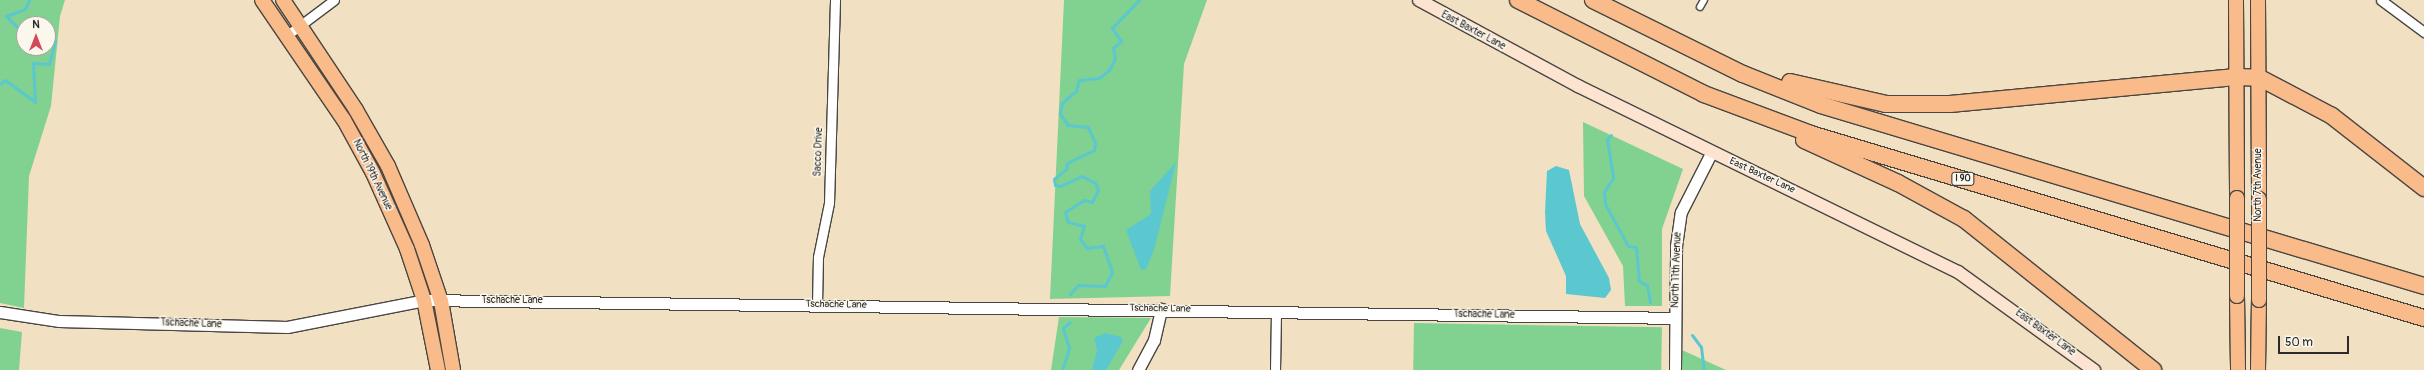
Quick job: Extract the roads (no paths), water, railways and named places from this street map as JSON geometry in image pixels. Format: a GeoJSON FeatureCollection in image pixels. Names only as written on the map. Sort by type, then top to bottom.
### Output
{"type":"FeatureCollection","features":[{"type":"Feature","properties":{"kind":"highway","name":"I 90"},"geometry":{"type":"LineString","coordinates":[[1518,0],[1704,94],[1811,134],[2424,318]]}},
{"type":"Feature","properties":{"kind":"highway"},"geometry":{"type":"LineString","coordinates":[[1594,0],[1743,74],[1829,107],[2424,286]]}},
{"type":"Feature","properties":{"kind":"highway"},"geometry":{"type":"LineString","coordinates":[[1665,35],[1800,86],[1886,104],[1950,104],[2236,77],[2260,78],[2332,116],[2424,188]]}},
{"type":"Feature","properties":{"kind":"highway"},"geometry":{"type":"LineString","coordinates":[[1704,94],[1898,183],[1964,219],[2153,370]]}},
{"type":"Feature","properties":{"kind":"main road","name":"North 19th Avenue"},"geometry":{"type":"LineString","coordinates":[[262,0],[344,120],[373,173],[407,249],[424,300],[438,370]]}},
{"type":"Feature","properties":{"kind":"main road","name":"North 19th Avenue"},"geometry":{"type":"LineString","coordinates":[[283,0],[388,166],[422,245],[441,301],[453,370]]}},
{"type":"Feature","properties":{"kind":"main road","name":"East Baxter Lane"},"geometry":{"type":"LineString","coordinates":[[1419,0],[1484,38],[1711,152],[1958,272],[2094,370]]}},
{"type":"Feature","properties":{"kind":"main road"},"geometry":{"type":"LineString","coordinates":[[2236,0],[2238,370]]}},
{"type":"Feature","properties":{"kind":"main road","name":"North 7th Avenue"},"geometry":{"type":"LineString","coordinates":[[2258,0],[2260,78],[2258,370]]}},
{"type":"Feature","properties":{"kind":"street"},"geometry":{"type":"LineString","coordinates":[[286,36],[334,0]]}},
{"type":"Feature","properties":{"kind":"street","name":"Sacco Drive"},"geometry":{"type":"LineString","coordinates":[[817,304],[818,257],[829,203],[835,0]]}},
{"type":"Feature","properties":{"kind":"street"},"geometry":{"type":"LineString","coordinates":[[1700,6],[1704,0]]}},
{"type":"Feature","properties":{"kind":"street"},"geometry":{"type":"LineString","coordinates":[[2381,0],[2424,32]]}},
{"type":"Feature","properties":{"kind":"street","name":"North 11th Avenue"},"geometry":{"type":"LineString","coordinates":[[1675,370],[1676,246],[1681,212],[1711,152]]}},
{"type":"Feature","properties":{"kind":"street","name":"Tschache Lane"},"geometry":{"type":"LineString","coordinates":[[0,312],[59,321],[287,327],[424,300],[817,304],[1675,318]]}},
{"type":"Feature","properties":{"kind":"street"},"geometry":{"type":"LineString","coordinates":[[1138,370],[1154,340],[1161,309]]}},
{"type":"Feature","properties":{"kind":"street"},"geometry":{"type":"LineString","coordinates":[[1275,370],[1276,311]]}},
{"type":"Feature","properties":{"kind":"water"},"geometry":{"type":"Polygon","coordinates":[[[1176,162],[1154,250],[1146,269],[1141,270],[1126,230],[1151,214],[1150,191],[1176,162]]]}},
{"type":"Feature","properties":{"kind":"water"},"geometry":{"type":"Polygon","coordinates":[[[1556,166],[1569,170],[1580,224],[1609,278],[1611,290],[1605,298],[1566,294],[1566,276],[1546,231],[1545,212],[1547,171],[1556,166]]]}},
{"type":"Feature","properties":{"kind":"water"},"geometry":{"type":"Polygon","coordinates":[[[1105,333],[1121,337],[1123,341],[1106,370],[1092,370],[1097,350],[1094,338],[1105,333]]]}},
{"type":"Feature","properties":{"kind":"waterway"},"geometry":{"type":"LineString","coordinates":[[16,26],[6,16],[25,9],[29,0]]}},
{"type":"Feature","properties":{"kind":"waterway"},"geometry":{"type":"LineString","coordinates":[[1070,294],[1078,285],[1105,286],[1112,272],[1103,246],[1087,248],[1080,239],[1084,226],[1068,222],[1065,212],[1084,200],[1092,202],[1098,190],[1095,183],[1082,176],[1060,186],[1055,185],[1054,179],[1066,169],[1067,163],[1094,150],[1095,143],[1088,127],[1068,125],[1060,114],[1062,103],[1076,91],[1079,80],[1099,78],[1109,70],[1115,58],[1113,48],[1121,41],[1112,28],[1139,0]]}},
{"type":"Feature","properties":{"kind":"waterway"},"geometry":{"type":"LineString","coordinates":[[0,84],[5,80],[35,102],[33,63],[49,64],[51,56]]}},
{"type":"Feature","properties":{"kind":"waterway"},"geometry":{"type":"LineString","coordinates":[[1611,135],[1607,139],[1613,178],[1604,192],[1605,204],[1628,246],[1636,247],[1639,281],[1647,285],[1650,302]]}},
{"type":"Feature","properties":{"kind":"waterway"},"geometry":{"type":"LineString","coordinates":[[1062,370],[1069,348],[1063,328],[1070,322]]}},
{"type":"Feature","properties":{"kind":"waterway"},"geometry":{"type":"LineString","coordinates":[[1692,335],[1701,347],[1704,370]]}}]}
